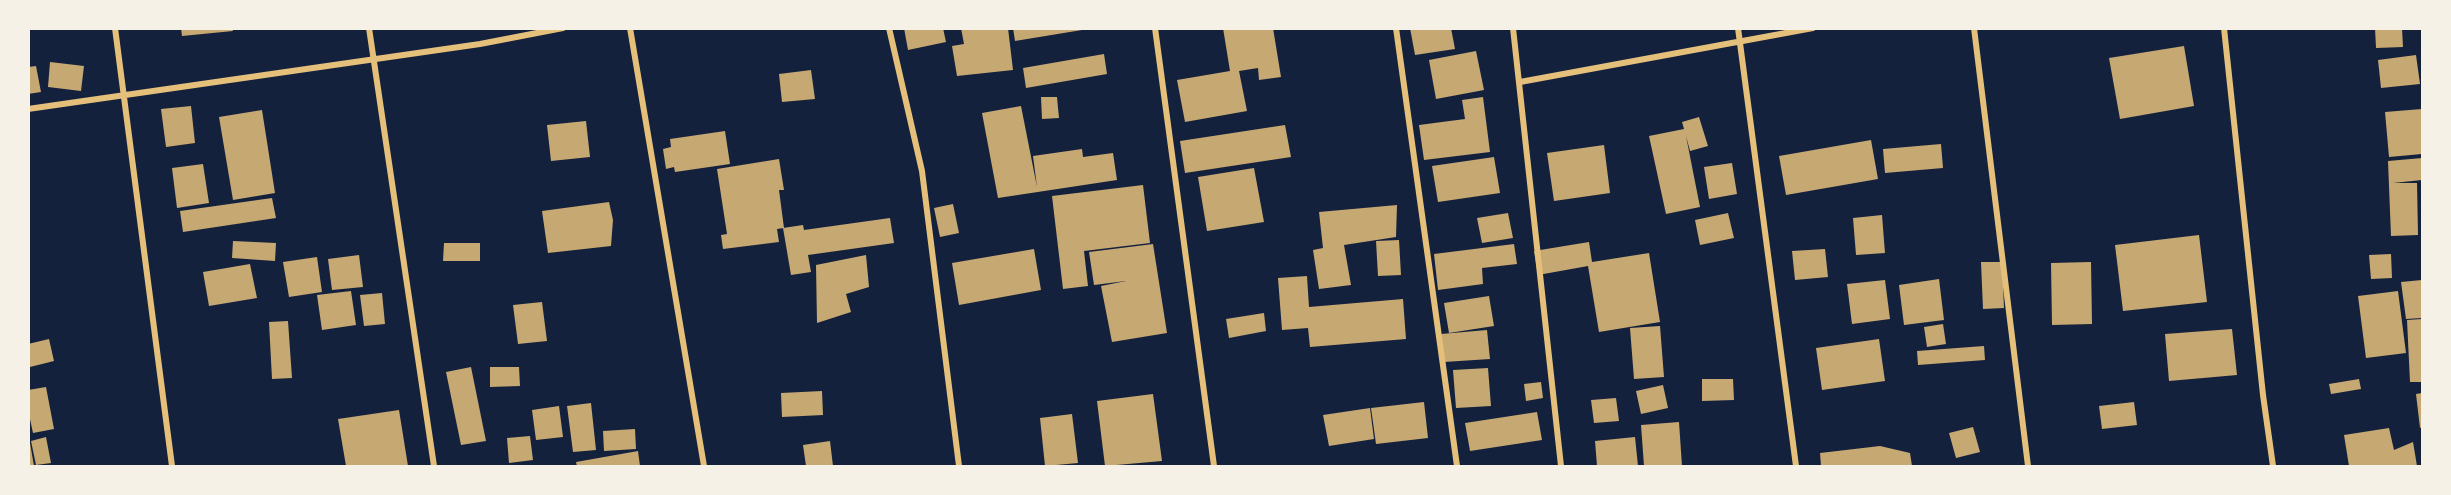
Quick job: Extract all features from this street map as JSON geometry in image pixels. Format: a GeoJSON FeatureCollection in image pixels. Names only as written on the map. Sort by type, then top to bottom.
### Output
{"type":"FeatureCollection","features":[{"type":"Feature","properties":{"kind":"street"},"geometry":{"type":"LineString","coordinates":[[115,28],[172,466]]}},
{"type":"Feature","properties":{"kind":"street"},"geometry":{"type":"LineString","coordinates":[[369,28],[434,466]]}},
{"type":"Feature","properties":{"kind":"street"},"geometry":{"type":"LineString","coordinates":[[28,109],[373,58],[480,45],[563,28]]}},
{"type":"Feature","properties":{"kind":"street"},"geometry":{"type":"LineString","coordinates":[[630,28],[704,466]]}},
{"type":"Feature","properties":{"kind":"street"},"geometry":{"type":"LineString","coordinates":[[889,28],[922,171],[959,466]]}},
{"type":"Feature","properties":{"kind":"street"},"geometry":{"type":"LineString","coordinates":[[1155,28],[1214,466]]}},
{"type":"Feature","properties":{"kind":"street"},"geometry":{"type":"LineString","coordinates":[[1396,28],[1457,466]]}},
{"type":"Feature","properties":{"kind":"street"},"geometry":{"type":"LineString","coordinates":[[1513,28],[1561,466]]}},
{"type":"Feature","properties":{"kind":"street"},"geometry":{"type":"LineString","coordinates":[[1738,28],[1796,466]]}},
{"type":"Feature","properties":{"kind":"street"},"geometry":{"type":"LineString","coordinates":[[1520,82],[1813,28]]}},
{"type":"Feature","properties":{"kind":"street"},"geometry":{"type":"LineString","coordinates":[[1974,28],[2028,466]]}},
{"type":"Feature","properties":{"kind":"street"},"geometry":{"type":"LineString","coordinates":[[2224,28],[2263,395],[2273,466]]}},
{"type":"Feature","properties":{"kind":"building"},"geometry":{"type":"Polygon","coordinates":[[[181,28],[232,28],[233,31],[182,36],[181,28]]]}},
{"type":"Feature","properties":{"kind":"building"},"geometry":{"type":"Polygon","coordinates":[[[904,28],[943,28],[946,42],[908,50],[904,28]]]}},
{"type":"Feature","properties":{"kind":"building"},"geometry":{"type":"Polygon","coordinates":[[[961,28],[1008,28],[1013,70],[957,76],[952,46],[964,44],[961,28]]]}},
{"type":"Feature","properties":{"kind":"building"},"geometry":{"type":"Polygon","coordinates":[[[1013,28],[1081,28],[1082,30],[1015,41],[1013,28]]]}},
{"type":"Feature","properties":{"kind":"building"},"geometry":{"type":"Polygon","coordinates":[[[1223,28],[1273,28],[1281,77],[1259,80],[1258,68],[1239,71],[1247,111],[1185,122],[1177,80],[1230,71],[1223,28]]]}},
{"type":"Feature","properties":{"kind":"building"},"geometry":{"type":"Polygon","coordinates":[[[1410,28],[1451,28],[1455,49],[1415,55],[1410,28]]]}},
{"type":"Feature","properties":{"kind":"building"},"geometry":{"type":"Polygon","coordinates":[[[2375,28],[2402,28],[2403,47],[2376,48],[2375,28]]]}},
{"type":"Feature","properties":{"kind":"building"},"geometry":{"type":"Polygon","coordinates":[[[2184,46],[2194,106],[2120,119],[2109,58],[2184,46]]]}},
{"type":"Feature","properties":{"kind":"building"},"geometry":{"type":"Polygon","coordinates":[[[1476,51],[1484,90],[1436,99],[1429,60],[1476,51]]]}},
{"type":"Feature","properties":{"kind":"building"},"geometry":{"type":"Polygon","coordinates":[[[1104,54],[1107,74],[1026,88],[1023,68],[1104,54]]]}},
{"type":"Feature","properties":{"kind":"building"},"geometry":{"type":"Polygon","coordinates":[[[2416,55],[2420,84],[2381,88],[2378,60],[2416,55]]]}},
{"type":"Feature","properties":{"kind":"building"},"geometry":{"type":"Polygon","coordinates":[[[50,62],[84,66],[81,91],[48,87],[50,62]]]}},
{"type":"Feature","properties":{"kind":"building"},"geometry":{"type":"Polygon","coordinates":[[[36,66],[41,92],[28,94],[28,67],[36,66]]]}},
{"type":"Feature","properties":{"kind":"building"},"geometry":{"type":"Polygon","coordinates":[[[811,70],[815,99],[782,102],[779,74],[811,70]]]}},
{"type":"Feature","properties":{"kind":"building"},"geometry":{"type":"Polygon","coordinates":[[[1041,97],[1057,97],[1059,118],[1042,119],[1041,97]]]}},
{"type":"Feature","properties":{"kind":"building"},"geometry":{"type":"Polygon","coordinates":[[[1483,97],[1490,152],[1424,160],[1419,125],[1465,119],[1462,100],[1483,97]]]}},
{"type":"Feature","properties":{"kind":"building"},"geometry":{"type":"Polygon","coordinates":[[[191,106],[195,143],[166,147],[161,109],[191,106]]]}},
{"type":"Feature","properties":{"kind":"building"},"geometry":{"type":"Polygon","coordinates":[[[1021,106],[1037,187],[1033,156],[1082,149],[1083,157],[1113,153],[1117,180],[998,198],[982,113],[1021,106]]]}},
{"type":"Feature","properties":{"kind":"building"},"geometry":{"type":"Polygon","coordinates":[[[2422,109],[2422,154],[2389,157],[2385,112],[2422,109]]]}},
{"type":"Feature","properties":{"kind":"building"},"geometry":{"type":"Polygon","coordinates":[[[262,110],[275,193],[233,200],[219,117],[262,110]]]}},
{"type":"Feature","properties":{"kind":"building"},"geometry":{"type":"Polygon","coordinates":[[[1699,117],[1708,146],[1690,151],[1686,136],[1700,207],[1666,214],[1649,136],[1684,129],[1682,122],[1699,117]]]}},
{"type":"Feature","properties":{"kind":"building"},"geometry":{"type":"Polygon","coordinates":[[[586,121],[590,157],[551,161],[547,125],[586,121]]]}},
{"type":"Feature","properties":{"kind":"building"},"geometry":{"type":"Polygon","coordinates":[[[1285,125],[1291,157],[1185,173],[1180,141],[1285,125]]]}},
{"type":"Feature","properties":{"kind":"building"},"geometry":{"type":"Polygon","coordinates":[[[725,131],[730,164],[675,172],[674,167],[666,169],[663,149],[671,147],[670,139],[725,131]]]}},
{"type":"Feature","properties":{"kind":"building"},"geometry":{"type":"Polygon","coordinates":[[[1871,140],[1878,179],[1786,195],[1779,156],[1871,140]]]}},
{"type":"Feature","properties":{"kind":"building"},"geometry":{"type":"Polygon","coordinates":[[[1941,144],[1943,168],[1885,173],[1883,149],[1941,144]]]}},
{"type":"Feature","properties":{"kind":"building"},"geometry":{"type":"Polygon","coordinates":[[[1604,145],[1610,193],[1554,201],[1547,153],[1604,145]]]}},
{"type":"Feature","properties":{"kind":"building"},"geometry":{"type":"Polygon","coordinates":[[[1494,157],[1500,193],[1438,202],[1432,166],[1494,157]]]}},
{"type":"Feature","properties":{"kind":"building"},"geometry":{"type":"Polygon","coordinates":[[[2422,158],[2422,180],[2393,183],[2417,183],[2418,235],[2391,236],[2388,161],[2422,158]]]}},
{"type":"Feature","properties":{"kind":"building"},"geometry":{"type":"Polygon","coordinates":[[[779,159],[784,190],[779,190],[784,228],[777,229],[779,242],[723,249],[721,235],[727,234],[717,169],[779,159]]]}},
{"type":"Feature","properties":{"kind":"building"},"geometry":{"type":"Polygon","coordinates":[[[1732,163],[1737,194],[1709,199],[1704,167],[1732,163]]]}},
{"type":"Feature","properties":{"kind":"building"},"geometry":{"type":"Polygon","coordinates":[[[203,164],[209,203],[177,208],[172,168],[203,164]]]}},
{"type":"Feature","properties":{"kind":"building"},"geometry":{"type":"Polygon","coordinates":[[[1254,168],[1264,222],[1207,231],[1198,177],[1254,168]]]}},
{"type":"Feature","properties":{"kind":"building"},"geometry":{"type":"Polygon","coordinates":[[[1143,185],[1150,243],[1084,251],[1088,286],[1063,289],[1052,196],[1143,185]]]}},
{"type":"Feature","properties":{"kind":"building"},"geometry":{"type":"Polygon","coordinates":[[[272,198],[276,218],[183,232],[180,211],[272,198]]]}},
{"type":"Feature","properties":{"kind":"building"},"geometry":{"type":"Polygon","coordinates":[[[609,202],[613,220],[611,246],[548,253],[542,211],[609,202]]]}},
{"type":"Feature","properties":{"kind":"building"},"geometry":{"type":"Polygon","coordinates":[[[953,204],[959,233],[940,237],[934,208],[953,204]]]}},
{"type":"Feature","properties":{"kind":"building"},"geometry":{"type":"Polygon","coordinates":[[[1397,205],[1396,237],[1344,245],[1351,285],[1319,289],[1313,250],[1323,248],[1319,212],[1397,205]]]}},
{"type":"Feature","properties":{"kind":"building"},"geometry":{"type":"Polygon","coordinates":[[[1508,213],[1513,238],[1482,243],[1477,218],[1508,213]]]}},
{"type":"Feature","properties":{"kind":"building"},"geometry":{"type":"Polygon","coordinates":[[[1728,213],[1734,238],[1700,245],[1695,220],[1728,213]]]}},
{"type":"Feature","properties":{"kind":"building"},"geometry":{"type":"Polygon","coordinates":[[[1882,215],[1885,253],[1856,255],[1853,218],[1882,215]]]}},
{"type":"Feature","properties":{"kind":"building"},"geometry":{"type":"Polygon","coordinates":[[[890,218],[894,243],[808,255],[811,272],[791,275],[783,228],[803,225],[804,230],[890,218]]]}},
{"type":"Feature","properties":{"kind":"building"},"geometry":{"type":"Polygon","coordinates":[[[2199,235],[2207,302],[2123,311],[2115,245],[2199,235]]]}},
{"type":"Feature","properties":{"kind":"building"},"geometry":{"type":"Polygon","coordinates":[[[1399,240],[1401,275],[1378,276],[1376,241],[1399,240]]]}},
{"type":"Feature","properties":{"kind":"building"},"geometry":{"type":"Polygon","coordinates":[[[233,241],[276,243],[275,261],[232,258],[233,241]]]}},
{"type":"Feature","properties":{"kind":"building"},"geometry":{"type":"Polygon","coordinates":[[[1589,242],[1592,262],[1649,253],[1660,322],[1599,332],[1588,266],[1538,275],[1534,251],[1589,242]]]}},
{"type":"Feature","properties":{"kind":"building"},"geometry":{"type":"Polygon","coordinates":[[[444,243],[480,243],[480,261],[443,261],[444,243]]]}},
{"type":"Feature","properties":{"kind":"building"},"geometry":{"type":"Polygon","coordinates":[[[1153,244],[1167,333],[1112,342],[1101,286],[1126,281],[1094,285],[1089,252],[1153,244]]]}},
{"type":"Feature","properties":{"kind":"building"},"geometry":{"type":"Polygon","coordinates":[[[1514,244],[1517,264],[1482,268],[1483,284],[1438,290],[1434,254],[1514,244]]]}},
{"type":"Feature","properties":{"kind":"building"},"geometry":{"type":"Polygon","coordinates":[[[1034,249],[1041,290],[959,305],[952,263],[1034,249]]]}},
{"type":"Feature","properties":{"kind":"building"},"geometry":{"type":"Polygon","coordinates":[[[1825,249],[1828,277],[1795,280],[1792,251],[1825,249]]]}},
{"type":"Feature","properties":{"kind":"building"},"geometry":{"type":"Polygon","coordinates":[[[2391,254],[2392,278],[2371,279],[2369,255],[2391,254]]]}},
{"type":"Feature","properties":{"kind":"building"},"geometry":{"type":"Polygon","coordinates":[[[359,255],[363,287],[332,290],[328,259],[359,255]]]}},
{"type":"Feature","properties":{"kind":"building"},"geometry":{"type":"Polygon","coordinates":[[[866,255],[869,287],[846,294],[851,312],[817,323],[816,265],[866,255]]]}},
{"type":"Feature","properties":{"kind":"building"},"geometry":{"type":"Polygon","coordinates":[[[317,257],[322,292],[289,297],[283,262],[317,257]]]}},
{"type":"Feature","properties":{"kind":"building"},"geometry":{"type":"Polygon","coordinates":[[[1981,262],[2002,262],[2004,308],[1983,309],[1981,262]]]}},
{"type":"Feature","properties":{"kind":"building"},"geometry":{"type":"Polygon","coordinates":[[[2091,262],[2092,324],[2052,325],[2051,263],[2091,262]]]}},
{"type":"Feature","properties":{"kind":"building"},"geometry":{"type":"Polygon","coordinates":[[[250,264],[257,298],[209,306],[203,272],[250,264]]]}},
{"type":"Feature","properties":{"kind":"building"},"geometry":{"type":"Polygon","coordinates":[[[1307,276],[1309,307],[1403,299],[1406,339],[1310,347],[1308,328],[1282,330],[1278,278],[1307,276]]]}},
{"type":"Feature","properties":{"kind":"building"},"geometry":{"type":"Polygon","coordinates":[[[1939,279],[1944,320],[1904,325],[1899,285],[1939,279]]]}},
{"type":"Feature","properties":{"kind":"building"},"geometry":{"type":"Polygon","coordinates":[[[1885,280],[1890,319],[1852,324],[1847,284],[1885,280]]]}},
{"type":"Feature","properties":{"kind":"building"},"geometry":{"type":"Polygon","coordinates":[[[2422,280],[2422,318],[2406,319],[2401,282],[2422,280]]]}},
{"type":"Feature","properties":{"kind":"building"},"geometry":{"type":"Polygon","coordinates":[[[351,291],[356,325],[322,330],[317,295],[351,291]]]}},
{"type":"Feature","properties":{"kind":"building"},"geometry":{"type":"Polygon","coordinates":[[[2398,291],[2406,353],[2366,358],[2358,296],[2398,291]]]}},
{"type":"Feature","properties":{"kind":"building"},"geometry":{"type":"Polygon","coordinates":[[[382,293],[385,324],[364,326],[360,295],[382,293]]]}},
{"type":"Feature","properties":{"kind":"building"},"geometry":{"type":"Polygon","coordinates":[[[1489,296],[1494,326],[1449,333],[1444,303],[1489,296]]]}},
{"type":"Feature","properties":{"kind":"building"},"geometry":{"type":"Polygon","coordinates":[[[542,302],[547,341],[518,344],[513,305],[542,302]]]}},
{"type":"Feature","properties":{"kind":"building"},"geometry":{"type":"Polygon","coordinates":[[[1264,313],[1266,331],[1229,338],[1226,319],[1264,313]]]}},
{"type":"Feature","properties":{"kind":"building"},"geometry":{"type":"Polygon","coordinates":[[[2422,319],[2422,382],[2410,382],[2407,320],[2422,319]]]}},
{"type":"Feature","properties":{"kind":"building"},"geometry":{"type":"Polygon","coordinates":[[[288,321],[292,378],[272,379],[269,322],[288,321]]]}},
{"type":"Feature","properties":{"kind":"building"},"geometry":{"type":"Polygon","coordinates":[[[1943,324],[1946,344],[1927,347],[1924,327],[1943,324]]]}},
{"type":"Feature","properties":{"kind":"building"},"geometry":{"type":"Polygon","coordinates":[[[1660,326],[1664,377],[1634,379],[1630,328],[1660,326]]]}},
{"type":"Feature","properties":{"kind":"building"},"geometry":{"type":"Polygon","coordinates":[[[2232,329],[2237,375],[2169,381],[2165,334],[2232,329]]]}},
{"type":"Feature","properties":{"kind":"building"},"geometry":{"type":"Polygon","coordinates":[[[1487,330],[1490,359],[1444,362],[1441,334],[1487,330]]]}},
{"type":"Feature","properties":{"kind":"building"},"geometry":{"type":"Polygon","coordinates":[[[49,339],[54,361],[30,367],[28,344],[49,339]]]}},
{"type":"Feature","properties":{"kind":"building"},"geometry":{"type":"Polygon","coordinates":[[[1879,339],[1885,381],[1822,390],[1816,348],[1879,339]]]}},
{"type":"Feature","properties":{"kind":"building"},"geometry":{"type":"Polygon","coordinates":[[[1984,346],[1985,360],[1918,365],[1917,351],[1984,346]]]}},
{"type":"Feature","properties":{"kind":"building"},"geometry":{"type":"Polygon","coordinates":[[[471,367],[486,441],[461,445],[446,372],[471,367]]]}},
{"type":"Feature","properties":{"kind":"building"},"geometry":{"type":"Polygon","coordinates":[[[490,367],[519,367],[520,386],[490,387],[490,367]]]}},
{"type":"Feature","properties":{"kind":"building"},"geometry":{"type":"Polygon","coordinates":[[[1488,368],[1491,406],[1456,408],[1453,370],[1488,368]]]}},
{"type":"Feature","properties":{"kind":"building"},"geometry":{"type":"Polygon","coordinates":[[[1702,379],[1733,379],[1734,400],[1702,401],[1702,379]]]}},
{"type":"Feature","properties":{"kind":"building"},"geometry":{"type":"Polygon","coordinates":[[[2359,379],[2361,389],[2331,394],[2329,384],[2359,379]]]}},
{"type":"Feature","properties":{"kind":"building"},"geometry":{"type":"Polygon","coordinates":[[[1541,382],[1543,398],[1526,401],[1524,384],[1541,382]]]}},
{"type":"Feature","properties":{"kind":"building"},"geometry":{"type":"Polygon","coordinates":[[[1663,385],[1668,408],[1641,414],[1636,391],[1663,385]]]}},
{"type":"Feature","properties":{"kind":"building"},"geometry":{"type":"Polygon","coordinates":[[[46,387],[54,429],[33,433],[28,410],[28,390],[46,387]]]}},
{"type":"Feature","properties":{"kind":"building"},"geometry":{"type":"Polygon","coordinates":[[[822,391],[823,415],[782,417],[781,393],[822,391]]]}},
{"type":"Feature","properties":{"kind":"building"},"geometry":{"type":"Polygon","coordinates":[[[2422,393],[2422,427],[2420,428],[2416,394],[2422,393]]]}},
{"type":"Feature","properties":{"kind":"building"},"geometry":{"type":"Polygon","coordinates":[[[1153,394],[1162,461],[1105,466],[1097,401],[1153,394]]]}},
{"type":"Feature","properties":{"kind":"building"},"geometry":{"type":"Polygon","coordinates":[[[1616,398],[1619,421],[1594,423],[1591,400],[1616,398]]]}},
{"type":"Feature","properties":{"kind":"building"},"geometry":{"type":"Polygon","coordinates":[[[1424,402],[1428,438],[1376,444],[1371,408],[1424,402]]]}},
{"type":"Feature","properties":{"kind":"building"},"geometry":{"type":"Polygon","coordinates":[[[2134,402],[2137,425],[2102,429],[2099,406],[2134,402]]]}},
{"type":"Feature","properties":{"kind":"building"},"geometry":{"type":"Polygon","coordinates":[[[591,403],[596,450],[573,452],[567,406],[591,403]]]}},
{"type":"Feature","properties":{"kind":"building"},"geometry":{"type":"Polygon","coordinates":[[[559,406],[563,437],[536,440],[532,410],[559,406]]]}},
{"type":"Feature","properties":{"kind":"building"},"geometry":{"type":"Polygon","coordinates":[[[1370,408],[1374,439],[1329,446],[1323,415],[1370,408]]]}},
{"type":"Feature","properties":{"kind":"building"},"geometry":{"type":"Polygon","coordinates":[[[399,410],[408,466],[346,466],[338,419],[399,410]]]}},
{"type":"Feature","properties":{"kind":"building"},"geometry":{"type":"Polygon","coordinates":[[[1537,412],[1542,440],[1470,451],[1465,423],[1537,412]]]}},
{"type":"Feature","properties":{"kind":"building"},"geometry":{"type":"Polygon","coordinates":[[[1072,414],[1078,463],[1045,466],[1040,418],[1072,414]]]}},
{"type":"Feature","properties":{"kind":"building"},"geometry":{"type":"Polygon","coordinates":[[[1679,422],[1682,466],[1644,466],[1641,425],[1679,422]]]}},
{"type":"Feature","properties":{"kind":"building"},"geometry":{"type":"Polygon","coordinates":[[[1973,427],[1980,452],[1956,458],[1949,433],[1973,427]]]}},
{"type":"Feature","properties":{"kind":"building"},"geometry":{"type":"Polygon","coordinates":[[[2389,428],[2394,450],[2413,442],[2417,466],[2349,466],[2344,435],[2389,428]]]}},
{"type":"Feature","properties":{"kind":"building"},"geometry":{"type":"Polygon","coordinates":[[[635,429],[636,449],[604,451],[603,431],[635,429]]]}},
{"type":"Feature","properties":{"kind":"building"},"geometry":{"type":"Polygon","coordinates":[[[530,436],[533,460],[509,463],[507,438],[530,436]]]}},
{"type":"Feature","properties":{"kind":"building"},"geometry":{"type":"Polygon","coordinates":[[[46,437],[51,463],[36,465],[31,441],[46,437]]]}},
{"type":"Feature","properties":{"kind":"building"},"geometry":{"type":"Polygon","coordinates":[[[1635,437],[1638,466],[1597,466],[1595,441],[1635,437]]]}},
{"type":"Feature","properties":{"kind":"building"},"geometry":{"type":"Polygon","coordinates":[[[830,441],[833,466],[806,466],[803,445],[830,441]]]}},
{"type":"Feature","properties":{"kind":"building"},"geometry":{"type":"Polygon","coordinates":[[[30,443],[34,466],[28,466],[30,443]]]}},
{"type":"Feature","properties":{"kind":"building"},"geometry":{"type":"Polygon","coordinates":[[[1880,446],[1910,453],[1912,466],[1821,466],[1820,453],[1880,446]]]}},
{"type":"Feature","properties":{"kind":"building"},"geometry":{"type":"Polygon","coordinates":[[[638,451],[640,466],[577,466],[576,462],[638,451]]]}}]}
